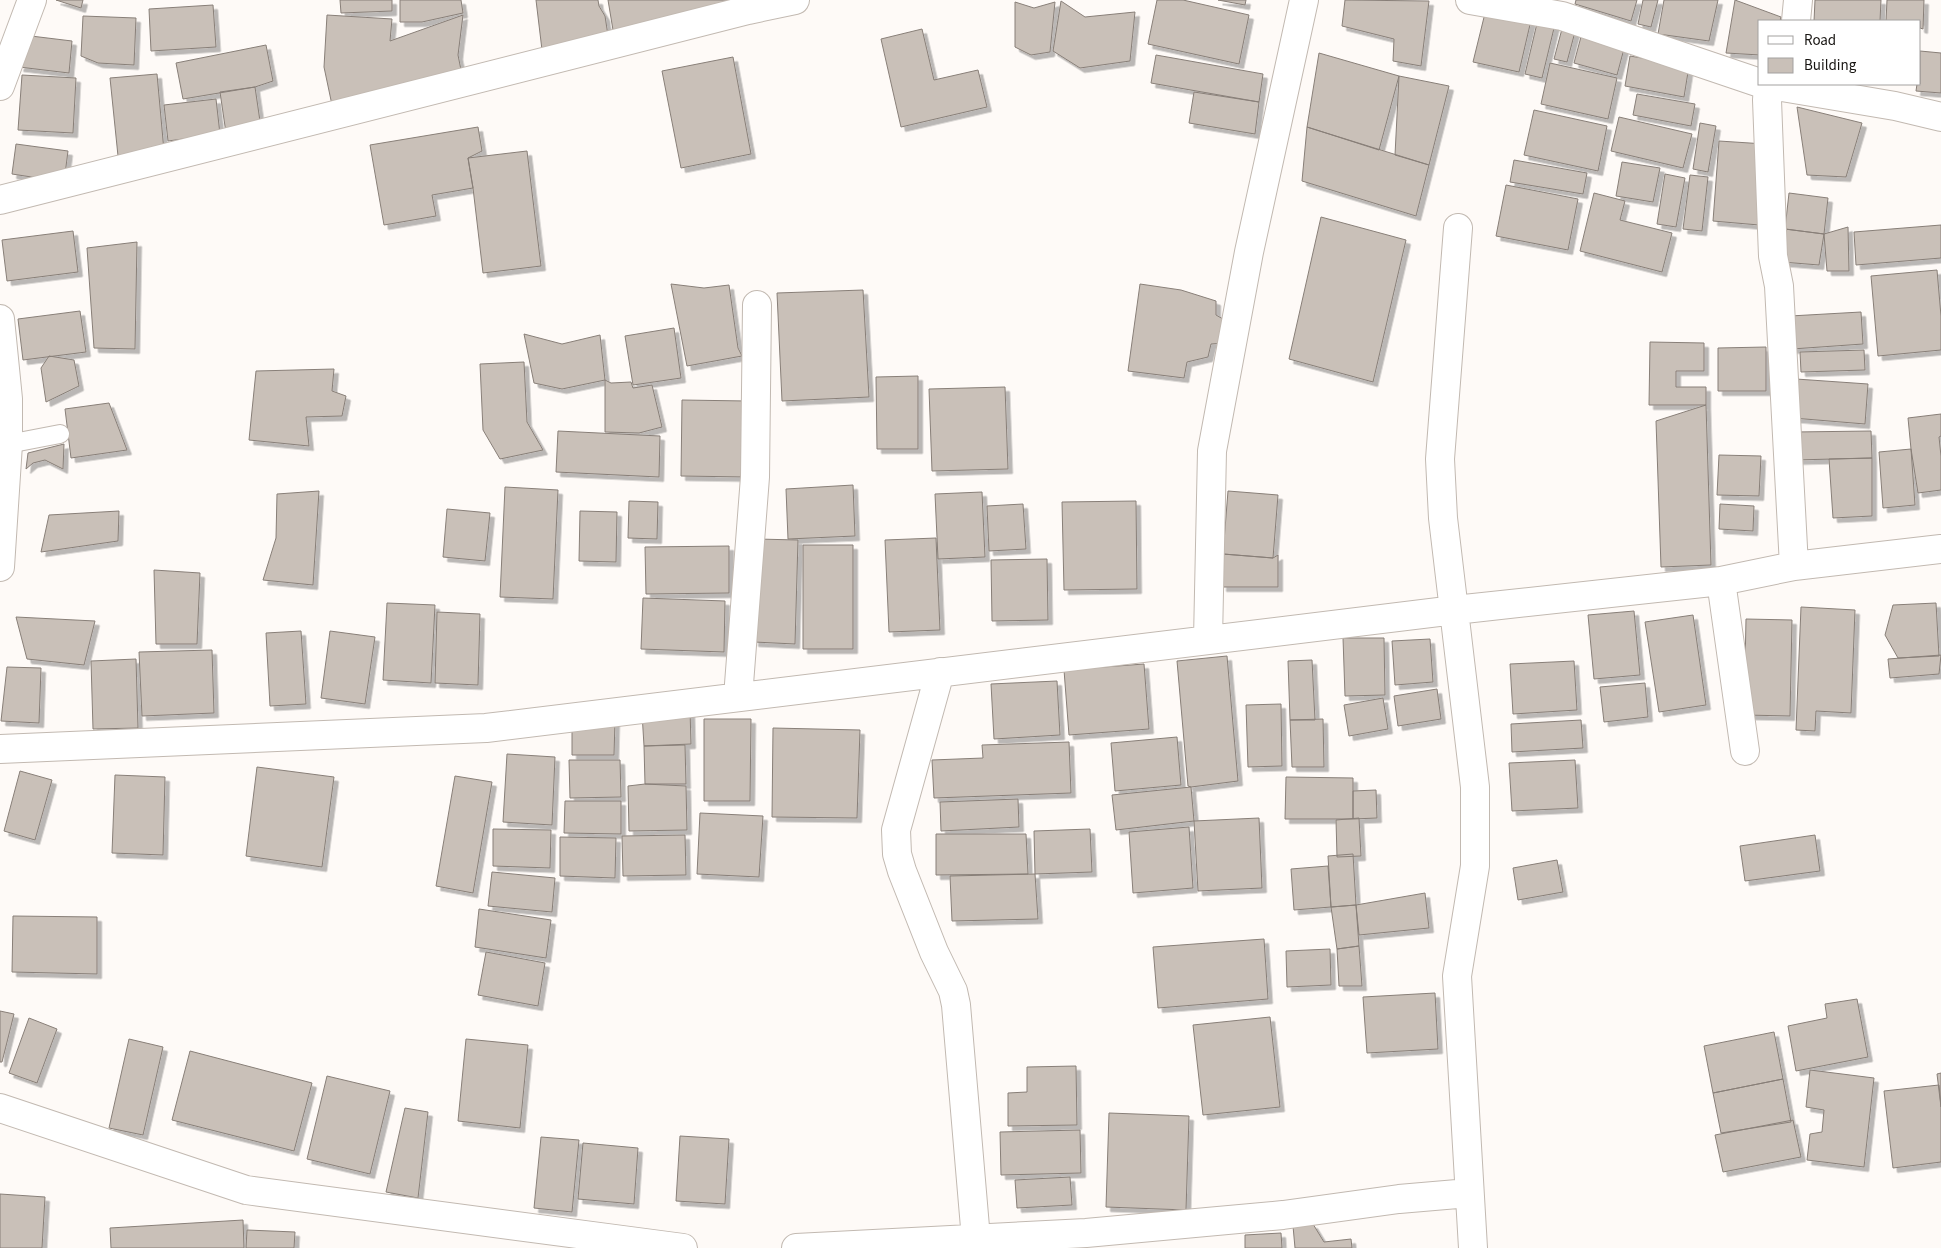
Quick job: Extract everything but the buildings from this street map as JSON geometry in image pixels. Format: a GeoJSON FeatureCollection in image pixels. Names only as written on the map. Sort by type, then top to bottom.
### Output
{"type":"FeatureCollection","features":[{"type":"Feature","properties":{"kind":"street"},"geometry":{"type":"LineString","coordinates":[[0,86],[32,0]]}},
{"type":"Feature","properties":{"kind":"street"},"geometry":{"type":"LineString","coordinates":[[0,200],[748,5],[795,0]]}},
{"type":"Feature","properties":{"kind":"street"},"geometry":{"type":"LineString","coordinates":[[1208,639],[1212,451],[1248,252],[1304,0]]}},
{"type":"Feature","properties":{"kind":"street"},"geometry":{"type":"LineString","coordinates":[[1470,0],[1564,8],[1758,78]]}},
{"type":"Feature","properties":{"kind":"street"},"geometry":{"type":"LineString","coordinates":[[1796,20],[1798,0]]}},
{"type":"Feature","properties":{"kind":"street"},"geometry":{"type":"LineString","coordinates":[[1794,566],[1779,286],[1773,256],[1767,100],[1776,85],[1895,106],[1941,117]]}},
{"type":"Feature","properties":{"kind":"street"},"geometry":{"type":"LineString","coordinates":[[1458,228],[1440,459],[1443,518],[1475,787],[1475,866],[1457,976],[1473,1248]]}},
{"type":"Feature","properties":{"kind":"street"},"geometry":{"type":"LineString","coordinates":[[738,697],[756,476],[757,305]]}},
{"type":"Feature","properties":{"kind":"street"},"geometry":{"type":"LineString","coordinates":[[0,319],[8,399],[8,444],[0,567]]}},
{"type":"Feature","properties":{"kind":"street"},"geometry":{"type":"LineString","coordinates":[[0,749],[486,728],[1208,639],[1721,581],[1794,566],[1941,549]]}},
{"type":"Feature","properties":{"kind":"street"},"geometry":{"type":"LineString","coordinates":[[1721,581],[1745,751]]}},
{"type":"Feature","properties":{"kind":"street"},"geometry":{"type":"LineString","coordinates":[[940,672],[896,830],[895,843],[902,872],[952,991],[956,1006],[976,1239]]}},
{"type":"Feature","properties":{"kind":"street"},"geometry":{"type":"LineString","coordinates":[[0,1108],[246,1190],[682,1248]]}},
{"type":"Feature","properties":{"kind":"street"},"geometry":{"type":"LineString","coordinates":[[796,1248],[976,1239],[1087,1240],[1399,1199],[1469,1193]]}},
{"type":"Feature","properties":{"kind":"lane"},"geometry":{"type":"LineString","coordinates":[[8,444],[60,434]]}}]}
